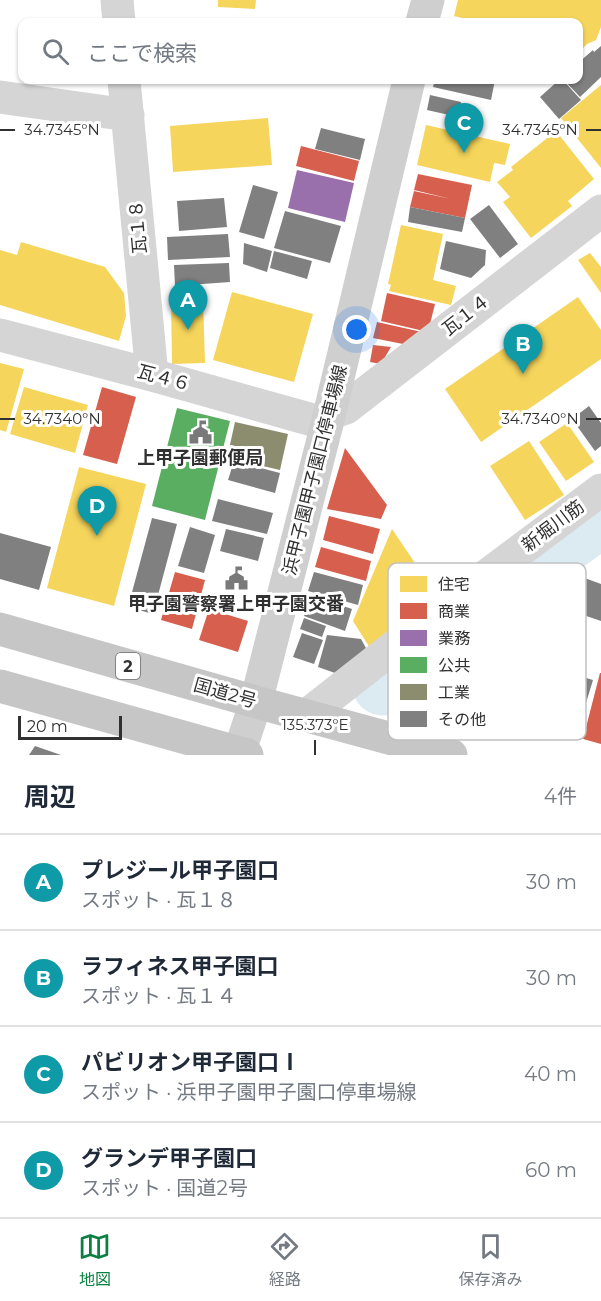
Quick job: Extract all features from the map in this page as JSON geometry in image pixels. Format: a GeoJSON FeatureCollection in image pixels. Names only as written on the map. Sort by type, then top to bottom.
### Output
{"type":"FeatureCollection","features":[{"type":"Feature","properties":{"kind":"highway","name":"国道2号"},"geometry":{"type":"LineString","coordinates":[[0,629],[388,738]]}},
{"type":"Feature","properties":{"kind":"highway"},"geometry":{"type":"LineString","coordinates":[[0,686],[243,754]]}},
{"type":"Feature","properties":{"kind":"highway","name":"国道2号"},"geometry":{"type":"LineString","coordinates":[[396,740],[451,755]]}},
{"type":"Feature","properties":{"kind":"main road"},"geometry":{"type":"LineString","coordinates":[[423,18],[428,0]]}},
{"type":"Feature","properties":{"kind":"main road","name":"浜甲子園甲子園口停車場線"},"geometry":{"type":"LineString","coordinates":[[243,754],[328,419],[408,84]]}},
{"type":"Feature","properties":{"kind":"street"},"geometry":{"type":"LineString","coordinates":[[117,0],[119,18]]}},
{"type":"Feature","properties":{"kind":"street","name":"瓦１８"},"geometry":{"type":"LineString","coordinates":[[124,84],[152,375]]}},
{"type":"Feature","properties":{"kind":"street"},"geometry":{"type":"LineString","coordinates":[[0,97],[128,115]]}},
{"type":"Feature","properties":{"kind":"street","name":"瓦１４"},"geometry":{"type":"LineString","coordinates":[[328,419],[346,408],[601,211]]}},
{"type":"Feature","properties":{"kind":"street","name":"瓦４６"},"geometry":{"type":"LineString","coordinates":[[0,335],[328,419]]}},
{"type":"Feature","properties":{"kind":"street","name":"新堀川筋"},"geometry":{"type":"LineString","coordinates":[[503,563],[601,490]]}},
{"type":"Feature","properties":{"kind":"street","name":"新堀川筋"},"geometry":{"type":"LineString","coordinates":[[307,716],[388,652]]}},
{"type":"Feature","properties":{"kind":"building: 住宅"},"geometry":{"type":"Polygon","coordinates":[[[218,0],[256,0],[255,9],[218,7],[218,0]]]}},
{"type":"Feature","properties":{"kind":"building: 住宅"},"geometry":{"type":"Polygon","coordinates":[[[458,0],[601,0],[601,27],[596,40],[583,48],[583,18],[463,18],[454,16],[458,0]]]}},
{"type":"Feature","properties":{"kind":"building: 住宅"},"geometry":{"type":"Polygon","coordinates":[[[601,85],[601,168],[561,118],[601,85]]]}},
{"type":"Feature","properties":{"kind":"building: 住宅"},"geometry":{"type":"Polygon","coordinates":[[[268,118],[272,165],[173,172],[170,126],[268,118]]]}},
{"type":"Feature","properties":{"kind":"building: 住宅"},"geometry":{"type":"Polygon","coordinates":[[[426,125],[510,144],[505,165],[494,163],[490,182],[417,165],[426,125]]]}},
{"type":"Feature","properties":{"kind":"building: 住宅"},"geometry":{"type":"Polygon","coordinates":[[[556,131],[594,179],[568,201],[572,206],[531,238],[503,202],[510,197],[497,182],[513,170],[511,167],[556,131]]]}},
{"type":"Feature","properties":{"kind":"building: 住宅"},"geometry":{"type":"Polygon","coordinates":[[[401,225],[443,234],[433,280],[456,286],[451,305],[389,291],[391,285],[388,284],[401,225]]]}},
{"type":"Feature","properties":{"kind":"building: 住宅"},"geometry":{"type":"Polygon","coordinates":[[[21,242],[105,267],[124,293],[126,316],[119,341],[0,305],[0,250],[17,255],[21,242]]]}},
{"type":"Feature","properties":{"kind":"building: 住宅"},"geometry":{"type":"Polygon","coordinates":[[[590,253],[601,267],[601,293],[578,260],[590,253]]]}},
{"type":"Feature","properties":{"kind":"building: 住宅"},"geometry":{"type":"Polygon","coordinates":[[[232,292],[313,314],[294,382],[213,360],[232,292]]]}},
{"type":"Feature","properties":{"kind":"building: 住宅"},"geometry":{"type":"Polygon","coordinates":[[[578,297],[601,330],[601,359],[481,442],[445,389],[578,297]]]}},
{"type":"Feature","properties":{"kind":"building: 住宅"},"geometry":{"type":"Polygon","coordinates":[[[171,298],[203,298],[205,363],[172,364],[171,298]]]}},
{"type":"Feature","properties":{"kind":"building: 住宅"},"geometry":{"type":"Polygon","coordinates":[[[0,363],[24,369],[6,432],[0,430],[0,363]]]}},
{"type":"Feature","properties":{"kind":"building: 住宅"},"geometry":{"type":"Polygon","coordinates":[[[24,387],[88,405],[75,453],[10,434],[24,387]]]}},
{"type":"Feature","properties":{"kind":"building: 住宅"},"geometry":{"type":"Polygon","coordinates":[[[567,423],[594,462],[566,481],[539,442],[567,423]]]}},
{"type":"Feature","properties":{"kind":"building: 住宅"},"geometry":{"type":"Polygon","coordinates":[[[529,441],[564,495],[525,520],[490,466],[529,441]]]}},
{"type":"Feature","properties":{"kind":"building: 住宅"},"geometry":{"type":"Polygon","coordinates":[[[79,467],[146,484],[114,606],[47,588],[79,467]]]}},
{"type":"Feature","properties":{"kind":"building: 住宅"},"geometry":{"type":"Polygon","coordinates":[[[392,529],[415,563],[388,563],[388,634],[370,648],[353,621],[392,529]]]}},
{"type":"Feature","properties":{"kind":"building: 商業"},"geometry":{"type":"Polygon","coordinates":[[[301,146],[359,161],[354,181],[296,166],[301,146]]]}},
{"type":"Feature","properties":{"kind":"building: 商業"},"geometry":{"type":"Polygon","coordinates":[[[418,174],[472,185],[465,218],[410,207],[414,191],[451,199],[414,190],[418,174]]]}},
{"type":"Feature","properties":{"kind":"building: 商業"},"geometry":{"type":"Polygon","coordinates":[[[387,293],[435,304],[428,332],[381,321],[387,293]]]}},
{"type":"Feature","properties":{"kind":"building: 商業"},"geometry":{"type":"Polygon","coordinates":[[[377,322],[422,332],[413,346],[373,338],[377,322]]]}},
{"type":"Feature","properties":{"kind":"building: 商業"},"geometry":{"type":"Polygon","coordinates":[[[373,345],[391,347],[381,364],[370,362],[373,345]]]}},
{"type":"Feature","properties":{"kind":"building: 商業"},"geometry":{"type":"Polygon","coordinates":[[[102,387],[136,397],[117,464],[83,455],[102,387]]]}},
{"type":"Feature","properties":{"kind":"building: 商業"},"geometry":{"type":"Polygon","coordinates":[[[345,448],[387,505],[381,519],[327,509],[345,448]]]}},
{"type":"Feature","properties":{"kind":"building: 商業"},"geometry":{"type":"Polygon","coordinates":[[[329,516],[380,529],[373,554],[323,540],[329,516]]]}},
{"type":"Feature","properties":{"kind":"building: 商業"},"geometry":{"type":"Polygon","coordinates":[[[321,547],[371,561],[366,581],[315,567],[321,547]]]}},
{"type":"Feature","properties":{"kind":"building: 商業"},"geometry":{"type":"Polygon","coordinates":[[[175,572],[205,580],[192,629],[161,620],[175,572]]]}},
{"type":"Feature","properties":{"kind":"building: 商業"},"geometry":{"type":"Polygon","coordinates":[[[209,609],[248,621],[238,652],[199,640],[209,609]]]}},
{"type":"Feature","properties":{"kind":"building: 商業"},"geometry":{"type":"Polygon","coordinates":[[[601,673],[601,744],[586,740],[586,727],[601,673]]]}},
{"type":"Feature","properties":{"kind":"building: 業務"},"geometry":{"type":"Polygon","coordinates":[[[297,170],[354,183],[345,222],[288,208],[297,170]]]}},
{"type":"Feature","properties":{"kind":"building: 公共"},"geometry":{"type":"Polygon","coordinates":[[[177,408],[230,421],[205,520],[152,506],[177,408]]]}},
{"type":"Feature","properties":{"kind":"building: 工業"},"geometry":{"type":"Polygon","coordinates":[[[235,422],[288,434],[280,470],[227,458],[235,422]]]}},
{"type":"Feature","properties":{"kind":"building: その他"},"geometry":{"type":"Polygon","coordinates":[[[601,46],[601,77],[580,97],[568,84],[583,84],[583,59],[593,50],[594,52],[601,46]]]}},
{"type":"Feature","properties":{"kind":"building: その他"},"geometry":{"type":"Polygon","coordinates":[[[434,84],[494,84],[491,100],[433,87],[434,84]]]}},
{"type":"Feature","properties":{"kind":"building: その他"},"geometry":{"type":"Polygon","coordinates":[[[555,84],[567,84],[581,100],[559,119],[540,97],[555,84]]]}},
{"type":"Feature","properties":{"kind":"building: その他"},"geometry":{"type":"Polygon","coordinates":[[[430,95],[461,102],[458,117],[427,110],[430,95]]]}},
{"type":"Feature","properties":{"kind":"building: その他"},"geometry":{"type":"Polygon","coordinates":[[[321,128],[365,139],[360,160],[315,149],[321,128]]]}},
{"type":"Feature","properties":{"kind":"building: その他"},"geometry":{"type":"Polygon","coordinates":[[[253,185],[278,192],[264,239],[239,232],[253,185]]]}},
{"type":"Feature","properties":{"kind":"building: その他"},"geometry":{"type":"Polygon","coordinates":[[[224,198],[227,227],[179,231],[177,201],[224,198]]]}},
{"type":"Feature","properties":{"kind":"building: その他"},"geometry":{"type":"Polygon","coordinates":[[[489,205],[518,244],[500,258],[470,219],[489,205]]]}},
{"type":"Feature","properties":{"kind":"building: その他"},"geometry":{"type":"Polygon","coordinates":[[[410,207],[465,218],[462,232],[408,222],[410,207]]]}},
{"type":"Feature","properties":{"kind":"building: その他"},"geometry":{"type":"Polygon","coordinates":[[[285,211],[341,226],[330,263],[274,248],[285,211]]]}},
{"type":"Feature","properties":{"kind":"building: その他"},"geometry":{"type":"Polygon","coordinates":[[[228,234],[230,257],[168,260],[167,237],[228,234]]]}},
{"type":"Feature","properties":{"kind":"building: その他"},"geometry":{"type":"Polygon","coordinates":[[[446,241],[486,250],[485,265],[471,278],[440,269],[446,241]]]}},
{"type":"Feature","properties":{"kind":"building: その他"},"geometry":{"type":"Polygon","coordinates":[[[244,243],[272,251],[267,272],[243,264],[244,243]]]}},
{"type":"Feature","properties":{"kind":"building: その他"},"geometry":{"type":"Polygon","coordinates":[[[274,251],[312,261],[307,279],[270,268],[274,251]]]}},
{"type":"Feature","properties":{"kind":"building: その他"},"geometry":{"type":"Polygon","coordinates":[[[229,263],[230,282],[175,286],[174,265],[229,263]]]}},
{"type":"Feature","properties":{"kind":"building: その他"},"geometry":{"type":"Polygon","coordinates":[[[589,406],[601,423],[601,446],[595,451],[572,419],[589,406]]]}},
{"type":"Feature","properties":{"kind":"building: その他"},"geometry":{"type":"Polygon","coordinates":[[[234,461],[280,473],[275,493],[228,480],[234,461]]]}},
{"type":"Feature","properties":{"kind":"building: その他"},"geometry":{"type":"Polygon","coordinates":[[[218,499],[273,513],[267,534],[212,521],[218,499]]]}},
{"type":"Feature","properties":{"kind":"building: その他"},"geometry":{"type":"Polygon","coordinates":[[[152,518],[177,524],[153,614],[128,607],[152,518]]]}},
{"type":"Feature","properties":{"kind":"building: その他"},"geometry":{"type":"Polygon","coordinates":[[[190,527],[215,535],[204,573],[178,566],[190,527]]]}},
{"type":"Feature","properties":{"kind":"building: その他"},"geometry":{"type":"Polygon","coordinates":[[[226,529],[264,538],[258,561],[220,551],[226,529]]]}},
{"type":"Feature","properties":{"kind":"building: その他"},"geometry":{"type":"Polygon","coordinates":[[[0,533],[51,547],[39,590],[0,579],[0,533]]]}},
{"type":"Feature","properties":{"kind":"building: その他"},"geometry":{"type":"Polygon","coordinates":[[[314,572],[363,585],[358,605],[308,591],[314,572]]]}},
{"type":"Feature","properties":{"kind":"building: その他"},"geometry":{"type":"Polygon","coordinates":[[[586,579],[601,584],[601,621],[586,616],[586,579]]]}},
{"type":"Feature","properties":{"kind":"building: その他"},"geometry":{"type":"Polygon","coordinates":[[[311,595],[352,609],[345,631],[304,616],[311,595]]]}},
{"type":"Feature","properties":{"kind":"building: その他"},"geometry":{"type":"Polygon","coordinates":[[[304,618],[326,626],[322,637],[300,629],[304,618]]]}},
{"type":"Feature","properties":{"kind":"building: その他"},"geometry":{"type":"Polygon","coordinates":[[[302,633],[323,640],[314,664],[293,657],[302,633]]]}},
{"type":"Feature","properties":{"kind":"building: その他"},"geometry":{"type":"Polygon","coordinates":[[[327,635],[361,639],[367,650],[335,673],[318,667],[327,635]]]}},
{"type":"Feature","properties":{"kind":"building: その他"},"geometry":{"type":"Polygon","coordinates":[[[586,678],[593,680],[586,703],[586,678]]]}},
{"type":"Feature","properties":{"kind":"building: その他"},"geometry":{"type":"Polygon","coordinates":[[[35,746],[61,755],[29,755],[35,746]]]}},
{"type":"Feature","properties":{"kind":"waterway"},"geometry":{"type":"LineString","coordinates":[[536,563],[601,515]]}},
{"type":"Feature","properties":{"kind":"waterway"},"geometry":{"type":"LineString","coordinates":[[383,684],[388,680]]}},
{"type":"Feature","properties":{"kind":"place","name":"パビリオン甲子園口Ⅰ"},"geometry":{"type":"Point","coordinates":[464,153]}},
{"type":"Feature","properties":{"kind":"place","name":"プレジール甲子園口"},"geometry":{"type":"Point","coordinates":[188,330]}},
{"type":"Feature","properties":{"kind":"place","name":"ラフィネス甲子園口"},"geometry":{"type":"Point","coordinates":[523,374]}},
{"type":"Feature","properties":{"kind":"place","name":"上甲子園郵便局"},"geometry":{"type":"Point","coordinates":[200,432]}},
{"type":"Feature","properties":{"kind":"place","name":"グランデ甲子園口"},"geometry":{"type":"Point","coordinates":[97,536]}},
{"type":"Feature","properties":{"kind":"place","name":"甲子園警察署上甲子園交番"},"geometry":{"type":"Point","coordinates":[236,578]}}]}
